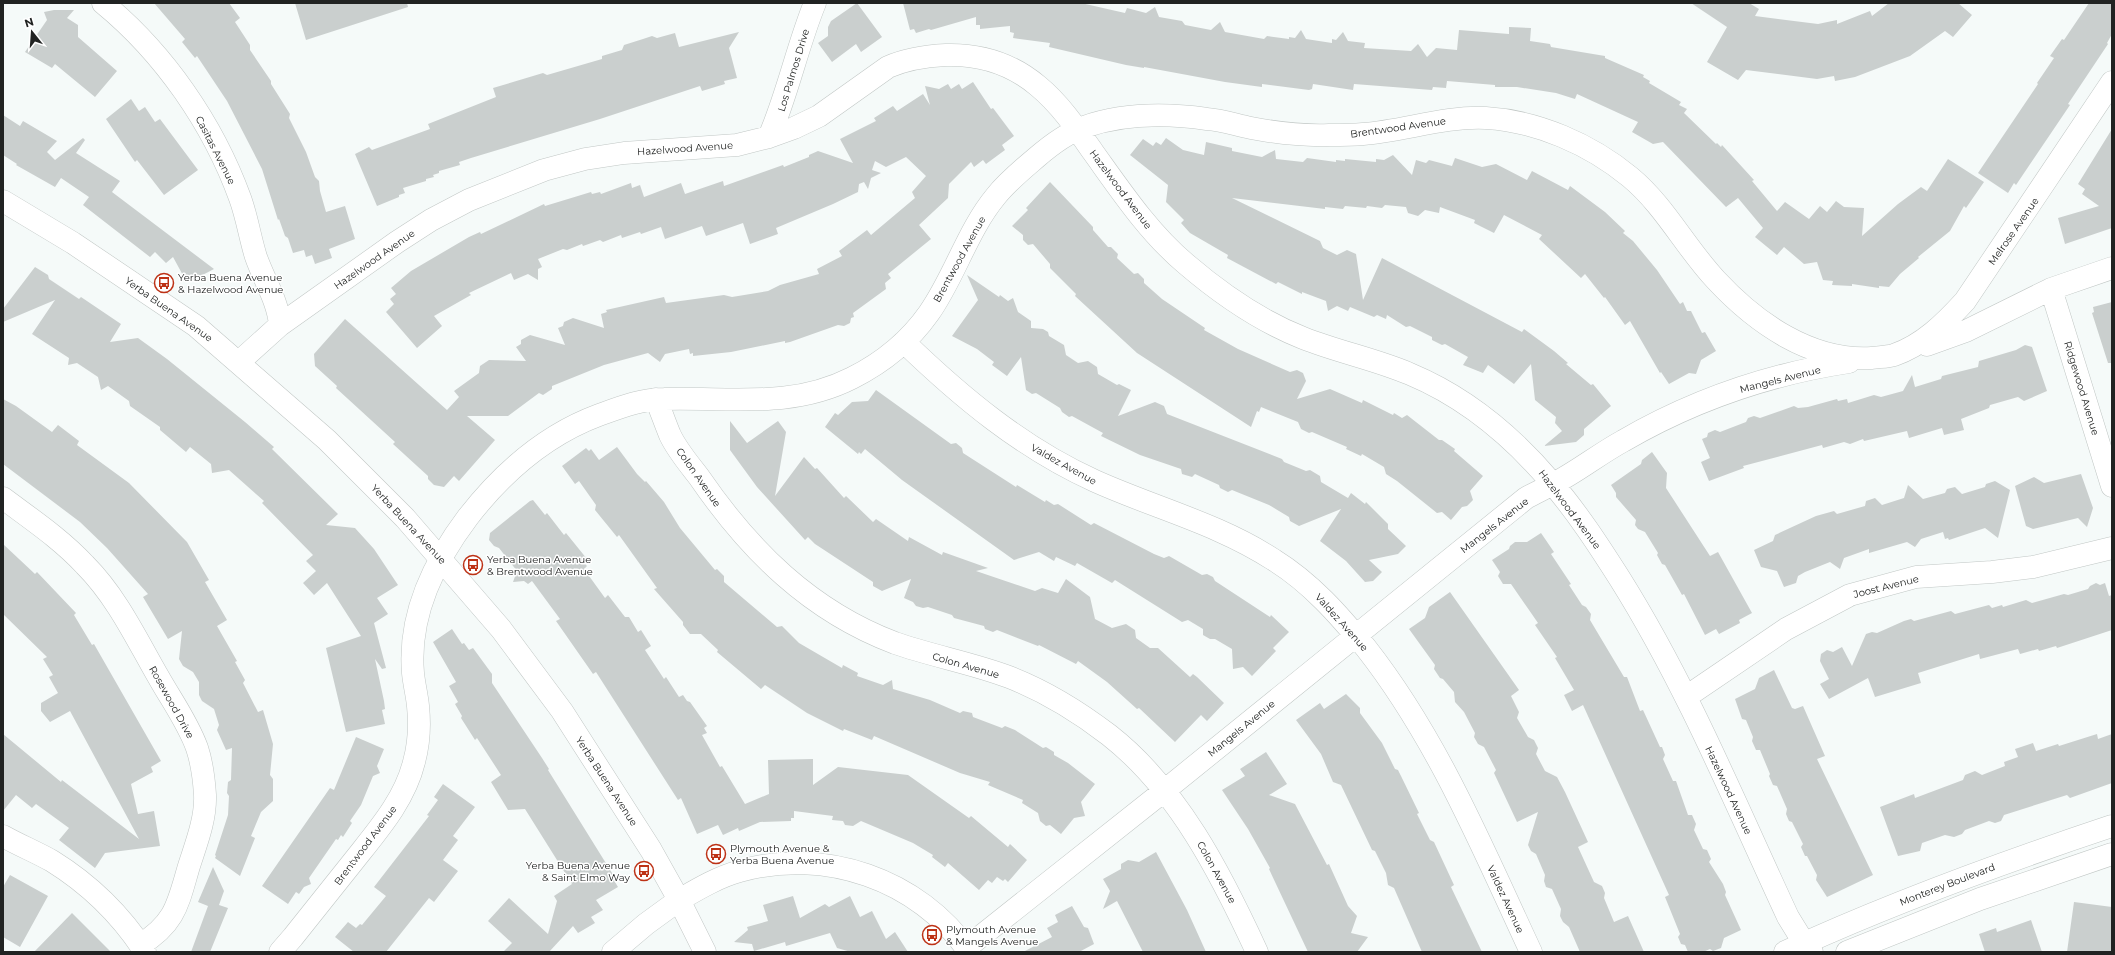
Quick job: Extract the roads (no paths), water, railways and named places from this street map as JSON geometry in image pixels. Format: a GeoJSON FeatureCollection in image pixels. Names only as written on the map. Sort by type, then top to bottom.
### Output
{"type":"FeatureCollection","features":[{"type":"Feature","properties":{"kind":"street","name":"Casitas Avenue"},"geometry":{"type":"LineString","coordinates":[[103,3],[135,31],[163,63],[206,127],[240,198],[256,255],[269,291],[279,310],[280,325]]}},
{"type":"Feature","properties":{"kind":"street","name":"Los Palmos Drive"},"geometry":{"type":"LineString","coordinates":[[769,137],[787,91],[805,29],[815,3]]}},
{"type":"Feature","properties":{"kind":"street","name":"Hazelwood Avenue"},"geometry":{"type":"LineString","coordinates":[[239,362],[280,325],[431,220],[469,200],[507,184],[544,170],[585,159],[624,153],[737,145],[769,137],[794,128],[818,116],[888,67],[900,61],[936,56],[966,55],[993,61],[1020,73],[1040,87],[1077,130],[1130,204],[1181,260],[1210,285],[1263,319],[1303,338],[1411,374],[1444,391],[1473,410],[1530,458],[1553,484],[1605,555],[1649,627],[1686,697],[1788,917],[1801,949]]}},
{"type":"Feature","properties":{"kind":"street","name":"Melrose Avenue"},"geometry":{"type":"LineString","coordinates":[[1891,356],[1919,343],[1943,325],[1965,301],[2112,82]]}},
{"type":"Feature","properties":{"kind":"street","name":"Brentwood Avenue"},"geometry":{"type":"LineString","coordinates":[[280,952],[294,937],[381,826],[400,798],[413,768],[419,737],[418,706],[413,679],[412,644],[415,623],[426,590],[441,558],[465,521],[490,490],[516,464],[546,441],[577,423],[636,402],[656,399],[758,401],[790,398],[823,390],[852,378],[877,363],[904,342],[926,317],[944,289],[970,238],[996,196],[1022,170],[1049,147],[1077,130],[1113,119],[1145,115],[1213,119],[1284,134],[1323,136],[1365,134],[1443,120],[1486,118],[1527,125],[1560,136],[1594,152],[1627,174],[1652,198],[1716,281],[1772,329],[1800,344],[1827,355],[1855,359],[1891,356]]}},
{"type":"Feature","properties":{"kind":"street","name":"Yerba Buena Avenue"},"geometry":{"type":"LineString","coordinates":[[3,201],[73,243],[196,326],[327,440],[405,518],[501,629],[562,711],[623,804],[679,900],[705,952]]}},
{"type":"Feature","properties":{"kind":"street","name":"Mangels Avenue"},"geometry":{"type":"LineString","coordinates":[[967,950],[1526,498],[1553,484],[1622,441],[1657,422],[1726,393],[1804,372],[1891,356],[1966,331],[2051,290],[2112,268]]}},
{"type":"Feature","properties":{"kind":"street","name":"Ridgewood Avenue"},"geometry":{"type":"LineString","coordinates":[[2051,290],[2112,486]]}},
{"type":"Feature","properties":{"kind":"street","name":"Valdez Avenue"},"geometry":{"type":"LineString","coordinates":[[904,342],[947,383],[988,417],[1056,461],[1129,496],[1211,526],[1244,541],[1276,560],[1305,582],[1331,607],[1356,635],[1385,672],[1410,709],[1455,788],[1531,952]]}},
{"type":"Feature","properties":{"kind":"street","name":"Colon Avenue"},"geometry":{"type":"LineString","coordinates":[[656,399],[671,437],[712,496],[760,555],[793,584],[823,606],[858,627],[886,639],[934,656],[973,665],[1011,678],[1046,695],[1110,736],[1164,791],[1205,850],[1258,952]]}},
{"type":"Feature","properties":{"kind":"street","name":"Rosewood Drive"},"geometry":{"type":"LineString","coordinates":[[3,498],[61,542],[86,565],[105,588],[128,623],[183,720],[196,747],[203,773],[205,798],[201,826],[177,906],[168,922],[142,948]]}},
{"type":"Feature","properties":{"kind":"street","name":"Joost Avenue"},"geometry":{"type":"LineString","coordinates":[[1686,697],[1786,629],[1850,595],[1916,577],[1992,572],[2034,567],[2112,548]]}},
{"type":"Feature","properties":{"kind":"street","name":"Monterey Boulevard"},"geometry":{"type":"LineString","coordinates":[[1801,949],[1936,888],[2112,826]]}},
{"type":"Feature","properties":{"kind":"street"},"geometry":{"type":"LineString","coordinates":[[3,836],[51,860],[77,877],[122,920],[142,948]]}},
{"type":"Feature","properties":{"kind":"street"},"geometry":{"type":"LineString","coordinates":[[1847,952],[1980,899],[2112,854]]}},
{"type":"Feature","properties":{"kind":"street"},"geometry":{"type":"LineString","coordinates":[[613,952],[646,924],[679,900],[708,884],[739,871],[772,864],[810,863],[848,868],[884,880],[916,898],[939,919],[967,950]]}},
{"type":"Feature","properties":{"kind":"place","name":"Yerba Buena Avenue & Hazelwood Avenue"},"geometry":{"type":"Point","coordinates":[164,283]}},
{"type":"Feature","properties":{"kind":"place","name":"Yerba Buena Avenue & Brentwood Avenue"},"geometry":{"type":"Point","coordinates":[473,565]}},
{"type":"Feature","properties":{"kind":"place","name":"Plymouth Avenue & Yerba Buena Avenue"},"geometry":{"type":"Point","coordinates":[716,854]}},
{"type":"Feature","properties":{"kind":"place","name":"Yerba Buena Avenue & Saint Elmo Way"},"geometry":{"type":"Point","coordinates":[644,871]}},
{"type":"Feature","properties":{"kind":"place","name":"Plymouth Avenue & Mangels Avenue"},"geometry":{"type":"Point","coordinates":[932,935]}}]}
